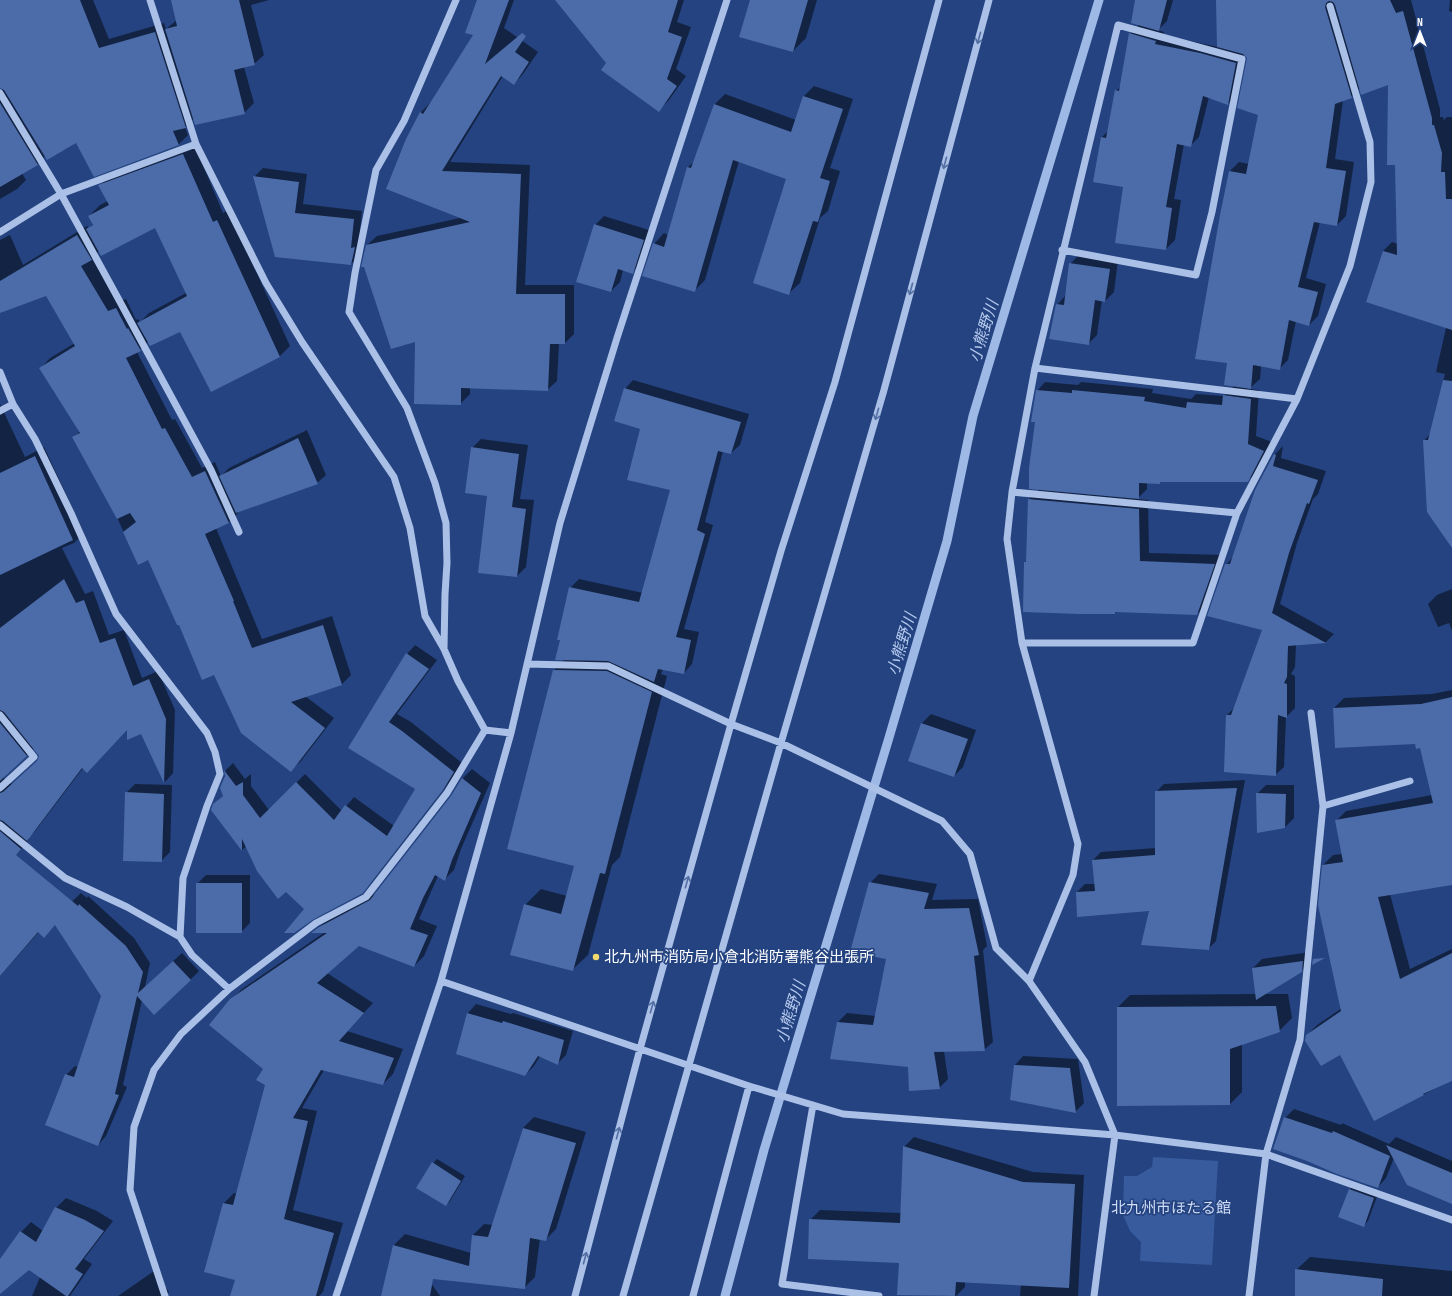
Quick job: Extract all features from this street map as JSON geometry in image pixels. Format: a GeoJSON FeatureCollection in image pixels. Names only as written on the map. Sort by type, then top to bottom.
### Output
{"type":"FeatureCollection","features":[{"type":"Feature","properties":{"kind":"street"},"geometry":{"type":"LineString","coordinates":[[150,0],[196,144],[266,283],[302,342],[394,478],[410,528],[425,616],[485,730]]}},
{"type":"Feature","properties":{"kind":"street"},"geometry":{"type":"LineString","coordinates":[[444,650],[445,594],[448,563],[446,523],[435,483],[407,408],[349,312],[355,273],[376,170],[404,122],[456,0]]}},
{"type":"Feature","properties":{"kind":"street"},"geometry":{"type":"LineString","coordinates":[[336,1296],[441,981],[511,733],[563,516],[617,338],[727,0]]}},
{"type":"Feature","properties":{"kind":"street"},"geometry":{"type":"LineString","coordinates":[[575,1296],[640,1049],[730,724],[781,551],[835,382],[939,0]]}},
{"type":"Feature","properties":{"kind":"street"},"geometry":{"type":"LineString","coordinates":[[623,1296],[781,743],[884,390],[989,0]]}},
{"type":"Feature","properties":{"kind":"street"},"geometry":{"type":"LineString","coordinates":[[1022,643],[1193,643],[1237,512],[1297,399],[1350,266],[1371,182],[1370,142],[1330,6]]}},
{"type":"Feature","properties":{"kind":"street"},"geometry":{"type":"LineString","coordinates":[[1029,981],[1073,875],[1078,844],[1022,643],[1008,539],[1012,492],[1034,368],[1062,250],[1118,25],[1242,59],[1212,212],[1196,275],[1062,250]]}},
{"type":"Feature","properties":{"kind":"street"},"geometry":{"type":"LineString","coordinates":[[0,93],[61,194],[211,470],[239,532]]}},
{"type":"Feature","properties":{"kind":"street"},"geometry":{"type":"LineString","coordinates":[[0,232],[61,194],[196,144]]}},
{"type":"Feature","properties":{"kind":"street"},"geometry":{"type":"LineString","coordinates":[[1034,368],[1297,399]]}},
{"type":"Feature","properties":{"kind":"street"},"geometry":{"type":"LineString","coordinates":[[0,372],[13,404],[35,439],[71,512],[116,614],[207,733],[216,752],[220,774],[207,806],[183,878],[180,937]]}},
{"type":"Feature","properties":{"kind":"street"},"geometry":{"type":"LineString","coordinates":[[0,411],[13,404]]}},
{"type":"Feature","properties":{"kind":"street"},"geometry":{"type":"LineString","coordinates":[[1012,492],[1237,512]]}},
{"type":"Feature","properties":{"kind":"street"},"geometry":{"type":"LineString","coordinates":[[527,664],[608,666],[730,724],[781,743],[942,822],[970,854],[996,948],[1029,981],[1085,1062],[1115,1135],[1094,1296]]}},
{"type":"Feature","properties":{"kind":"street"},"geometry":{"type":"LineString","coordinates":[[1249,1296],[1266,1154],[1300,1040],[1323,806],[1311,713]]}},
{"type":"Feature","properties":{"kind":"street"},"geometry":{"type":"LineString","coordinates":[[0,715],[34,757],[0,788]]}},
{"type":"Feature","properties":{"kind":"street"},"geometry":{"type":"LineString","coordinates":[[485,730],[511,733]]}},
{"type":"Feature","properties":{"kind":"street"},"geometry":{"type":"LineString","coordinates":[[165,1296],[130,1190],[134,1127],[154,1070],[181,1034],[229,989],[316,923],[366,897],[448,793],[485,730]]}},
{"type":"Feature","properties":{"kind":"street"},"geometry":{"type":"LineString","coordinates":[[1323,806],[1410,781]]}},
{"type":"Feature","properties":{"kind":"street"},"geometry":{"type":"LineString","coordinates":[[0,825],[66,878],[127,907],[180,937],[192,955],[229,989]]}},
{"type":"Feature","properties":{"kind":"street"},"geometry":{"type":"LineString","coordinates":[[441,981],[749,1086],[844,1114],[1115,1135],[1266,1154],[1452,1220]]}},
{"type":"Feature","properties":{"kind":"street"},"geometry":{"type":"LineString","coordinates":[[693,1296],[749,1086]]}},
{"type":"Feature","properties":{"kind":"street"},"geometry":{"type":"LineString","coordinates":[[813,1105],[782,1284],[879,1296]]}},
{"type":"Feature","properties":{"kind":"green space","name":"北九州市ほたる館"},"geometry":{"type":"Polygon","coordinates":[[[1153,1157],[1218,1161],[1212,1265],[1140,1261],[1141,1242],[1130,1231],[1123,1215],[1124,1176],[1137,1176],[1152,1167],[1153,1157]]]}},
{"type":"Feature","properties":{"kind":"building"},"geometry":{"type":"Polygon","coordinates":[[[0,0],[80,0],[99,48],[155,32],[186,128],[173,131],[179,145],[94,177],[76,143],[47,160],[4,90],[0,88],[0,0]]]}},
{"type":"Feature","properties":{"kind":"building"},"geometry":{"type":"Polygon","coordinates":[[[171,0],[239,0],[255,65],[234,70],[245,114],[195,125],[165,29],[177,26],[171,0]]]}},
{"type":"Feature","properties":{"kind":"building"},"geometry":{"type":"Polygon","coordinates":[[[477,0],[509,0],[485,64],[522,33],[526,36],[515,52],[529,62],[514,85],[501,76],[442,171],[521,174],[516,294],[565,294],[565,344],[550,344],[548,391],[461,388],[461,405],[414,404],[415,342],[391,349],[364,267],[361,267],[366,245],[470,222],[386,189],[406,139],[420,112],[423,114],[473,35],[465,33],[477,0]]]}},
{"type":"Feature","properties":{"kind":"building"},"geometry":{"type":"Polygon","coordinates":[[[555,0],[678,0],[668,32],[682,37],[667,79],[677,86],[659,112],[601,70],[606,63],[555,0]]]}},
{"type":"Feature","properties":{"kind":"building"},"geometry":{"type":"Polygon","coordinates":[[[750,0],[808,0],[793,52],[739,37],[750,0]]]}},
{"type":"Feature","properties":{"kind":"building"},"geometry":{"type":"Polygon","coordinates":[[[1135,0],[1167,0],[1159,31],[1131,23],[1135,0]]]}},
{"type":"Feature","properties":{"kind":"building"},"geometry":{"type":"Polygon","coordinates":[[[1216,0],[1390,0],[1396,13],[1403,11],[1432,118],[1432,125],[1434,125],[1442,153],[1441,172],[1445,172],[1446,199],[1452,199],[1452,330],[1366,302],[1383,251],[1397,255],[1395,165],[1387,165],[1388,85],[1361,95],[1335,5],[1333,2],[1329,1],[1326,3],[1325,7],[1352,98],[1335,104],[1326,168],[1346,171],[1337,226],[1314,222],[1298,287],[1318,292],[1309,326],[1289,320],[1280,370],[1253,365],[1251,389],[1224,385],[1227,363],[1195,359],[1229,171],[1246,174],[1258,115],[1237,108],[1247,58],[1243,54],[1217,47],[1216,0]]]}},
{"type":"Feature","properties":{"kind":"building"},"geometry":{"type":"Polygon","coordinates":[[[1129,33],[1156,41],[1155,44],[1200,53],[1236,63],[1228,105],[1203,96],[1191,147],[1177,144],[1166,207],[1172,208],[1166,250],[1115,243],[1123,187],[1093,182],[1101,137],[1106,138],[1115,90],[1119,91],[1129,33]]]}},
{"type":"Feature","properties":{"kind":"building"},"geometry":{"type":"Polygon","coordinates":[[[803,96],[843,109],[820,178],[830,181],[818,222],[813,221],[789,295],[753,283],[786,179],[733,160],[695,292],[642,276],[653,243],[664,247],[687,167],[691,168],[714,104],[791,132],[803,96]]]}},
{"type":"Feature","properties":{"kind":"building"},"geometry":{"type":"Polygon","coordinates":[[[0,103],[38,165],[0,187],[0,103]]]}},
{"type":"Feature","properties":{"kind":"building"},"geometry":{"type":"Polygon","coordinates":[[[183,154],[213,222],[217,220],[280,357],[211,392],[180,332],[150,346],[137,323],[187,296],[155,228],[101,256],[86,229],[93,225],[88,216],[109,205],[98,185],[183,154]]]}},
{"type":"Feature","properties":{"kind":"building"},"geometry":{"type":"Polygon","coordinates":[[[253,176],[299,182],[295,213],[354,219],[351,248],[355,247],[351,265],[275,257],[253,176]]]}},
{"type":"Feature","properties":{"kind":"building"},"geometry":{"type":"Polygon","coordinates":[[[594,224],[644,240],[633,274],[618,269],[611,292],[576,282],[594,224]]]}},
{"type":"Feature","properties":{"kind":"building"},"geometry":{"type":"Polygon","coordinates":[[[77,235],[92,260],[81,266],[108,311],[116,308],[141,351],[126,358],[162,429],[165,428],[192,477],[205,471],[229,523],[205,534],[234,601],[252,648],[323,625],[342,685],[291,702],[325,728],[291,772],[241,733],[214,675],[202,680],[179,625],[177,625],[148,560],[138,565],[123,532],[136,522],[130,513],[117,519],[72,437],[80,433],[39,368],[75,346],[46,296],[0,313],[0,281],[77,235]]]}},
{"type":"Feature","properties":{"kind":"building"},"geometry":{"type":"Polygon","coordinates":[[[1069,263],[1110,269],[1105,302],[1095,300],[1089,345],[1049,339],[1056,304],[1064,305],[1069,263]]]}},
{"type":"Feature","properties":{"kind":"building"},"geometry":{"type":"Polygon","coordinates":[[[1443,380],[1452,381],[1452,548],[1427,512],[1423,440],[1428,440],[1443,380]]]}},
{"type":"Feature","properties":{"kind":"building"},"geometry":{"type":"Polygon","coordinates":[[[624,388],[741,422],[731,454],[718,451],[697,530],[705,534],[676,637],[691,640],[684,674],[658,669],[654,682],[608,661],[555,660],[560,640],[557,640],[569,587],[639,602],[670,490],[627,480],[640,429],[614,421],[624,388]]]}},
{"type":"Feature","properties":{"kind":"building"},"geometry":{"type":"Polygon","coordinates":[[[1036,390],[1072,393],[1072,390],[1145,397],[1144,401],[1186,408],[1187,402],[1222,405],[1223,395],[1251,399],[1248,444],[1264,451],[1248,482],[1139,483],[1139,499],[1029,489],[1029,468],[1035,422],[1031,422],[1036,390]]]}},
{"type":"Feature","properties":{"kind":"building"},"geometry":{"type":"Polygon","coordinates":[[[298,438],[318,484],[236,513],[219,476],[298,438]]]}},
{"type":"Feature","properties":{"kind":"building"},"geometry":{"type":"Polygon","coordinates":[[[471,447],[519,454],[512,507],[526,509],[517,577],[478,573],[487,496],[465,493],[471,447]]]}},
{"type":"Feature","properties":{"kind":"building"},"geometry":{"type":"Polygon","coordinates":[[[1274,454],[1276,455],[1273,466],[1318,480],[1309,504],[1307,503],[1289,553],[1272,613],[1326,643],[1288,646],[1287,677],[1284,683],[1287,684],[1287,718],[1278,715],[1276,776],[1224,772],[1226,715],[1231,715],[1262,630],[1207,616],[1225,564],[1230,564],[1255,490],[1274,454]]]}},
{"type":"Feature","properties":{"kind":"building"},"geometry":{"type":"Polygon","coordinates":[[[35,456],[73,540],[0,575],[0,473],[35,456]]]}},
{"type":"Feature","properties":{"kind":"building"},"geometry":{"type":"Polygon","coordinates":[[[1028,499],[1139,509],[1140,561],[1215,564],[1197,615],[1115,612],[1115,614],[1080,614],[1023,612],[1024,562],[1026,562],[1028,499]]]}},
{"type":"Feature","properties":{"kind":"building"},"geometry":{"type":"Polygon","coordinates":[[[64,579],[76,603],[84,600],[100,643],[115,638],[133,686],[149,679],[166,719],[164,783],[141,734],[127,740],[127,730],[87,773],[82,768],[27,841],[0,820],[0,793],[3,792],[37,761],[39,756],[4,712],[0,710],[0,628],[64,579]]]}},
{"type":"Feature","properties":{"kind":"building"},"geometry":{"type":"Polygon","coordinates":[[[406,653],[429,669],[389,722],[454,772],[443,790],[363,893],[314,919],[294,933],[284,933],[304,909],[286,892],[278,899],[257,871],[242,839],[242,851],[211,810],[213,804],[223,796],[220,788],[225,776],[224,770],[236,786],[243,782],[243,795],[260,818],[296,782],[334,820],[345,805],[387,836],[415,789],[348,748],[406,653]]]}},
{"type":"Feature","properties":{"kind":"building"},"geometry":{"type":"Polygon","coordinates":[[[553,670],[607,671],[652,692],[605,874],[600,873],[573,971],[510,955],[524,904],[561,914],[574,866],[507,849],[553,670]]]}},
{"type":"Feature","properties":{"kind":"building"},"geometry":{"type":"Polygon","coordinates":[[[1452,697],[1452,885],[1378,897],[1400,979],[1452,953],[1452,1081],[1423,1094],[1424,1095],[1374,1121],[1340,1055],[1321,1066],[1305,1041],[1306,1035],[1341,1011],[1318,905],[1322,865],[1343,862],[1335,820],[1433,803],[1420,748],[1416,749],[1415,744],[1335,748],[1333,708],[1421,704],[1452,697]]]}},
{"type":"Feature","properties":{"kind":"building"},"geometry":{"type":"Polygon","coordinates":[[[0,723],[27,756],[0,781],[0,723]]]}},
{"type":"Feature","properties":{"kind":"building"},"geometry":{"type":"Polygon","coordinates":[[[921,723],[968,739],[954,777],[908,761],[921,723]]]}},
{"type":"Feature","properties":{"kind":"building"},"geometry":{"type":"Polygon","coordinates":[[[462,778],[481,793],[452,860],[445,881],[435,875],[423,898],[410,929],[428,935],[414,967],[359,946],[317,983],[364,1013],[339,1041],[394,1058],[383,1085],[321,1070],[293,1118],[308,1121],[284,1219],[334,1233],[316,1296],[230,1296],[235,1280],[204,1272],[223,1203],[233,1205],[265,1085],[256,1080],[263,1069],[209,1025],[230,999],[327,933],[311,933],[319,927],[370,900],[451,796],[462,778]]]}},
{"type":"Feature","properties":{"kind":"building"},"geometry":{"type":"Polygon","coordinates":[[[1237,788],[1209,950],[1141,945],[1149,911],[1077,917],[1076,892],[1095,891],[1092,860],[1155,855],[1155,791],[1237,788]]]}},
{"type":"Feature","properties":{"kind":"building"},"geometry":{"type":"Polygon","coordinates":[[[125,792],[164,794],[162,862],[123,861],[125,792]]]}},
{"type":"Feature","properties":{"kind":"building"},"geometry":{"type":"Polygon","coordinates":[[[1256,793],[1286,794],[1285,828],[1257,833],[1256,793]]]}},
{"type":"Feature","properties":{"kind":"building"},"geometry":{"type":"Polygon","coordinates":[[[0,831],[21,849],[16,855],[78,906],[79,904],[126,946],[143,972],[138,993],[173,961],[191,980],[154,1015],[137,996],[115,1094],[119,1095],[98,1146],[45,1125],[65,1074],[74,1077],[101,996],[55,925],[44,938],[38,932],[0,976],[0,831]]]}},
{"type":"Feature","properties":{"kind":"building"},"geometry":{"type":"Polygon","coordinates":[[[869,882],[929,893],[924,909],[969,908],[979,955],[974,956],[985,1051],[934,1052],[940,1089],[909,1091],[908,1067],[830,1059],[837,1022],[873,1025],[886,959],[850,952],[869,882]]]}},
{"type":"Feature","properties":{"kind":"building"},"geometry":{"type":"Polygon","coordinates":[[[196,883],[242,883],[242,933],[196,933],[196,883]]]}},
{"type":"Feature","properties":{"kind":"building"},"geometry":{"type":"Polygon","coordinates":[[[1325,958],[1312,965],[1313,959],[1325,958]]]}},
{"type":"Feature","properties":{"kind":"building"},"geometry":{"type":"Polygon","coordinates":[[[1303,961],[1302,972],[1256,1000],[1252,968],[1303,961]]]}},
{"type":"Feature","properties":{"kind":"building"},"geometry":{"type":"Polygon","coordinates":[[[1276,1006],[1280,1032],[1230,1049],[1230,1105],[1117,1106],[1117,1007],[1276,1006]]]}},
{"type":"Feature","properties":{"kind":"building"},"geometry":{"type":"Polygon","coordinates":[[[467,1013],[502,1023],[503,1021],[564,1040],[558,1065],[538,1056],[525,1076],[456,1054],[467,1013]]]}},
{"type":"Feature","properties":{"kind":"building"},"geometry":{"type":"Polygon","coordinates":[[[1014,1065],[1070,1068],[1076,1113],[1010,1100],[1014,1065]]]}},
{"type":"Feature","properties":{"kind":"building"},"geometry":{"type":"Polygon","coordinates":[[[1284,1117],[1332,1133],[1333,1131],[1390,1156],[1378,1188],[1273,1149],[1284,1117]]]}},
{"type":"Feature","properties":{"kind":"building"},"geometry":{"type":"Polygon","coordinates":[[[523,1128],[576,1143],[546,1241],[530,1238],[525,1289],[433,1279],[430,1296],[381,1296],[393,1245],[469,1266],[472,1235],[488,1237],[523,1128]]]}},
{"type":"Feature","properties":{"kind":"building"},"geometry":{"type":"Polygon","coordinates":[[[1386,1145],[1452,1173],[1452,1204],[1407,1185],[1386,1145]]]}},
{"type":"Feature","properties":{"kind":"building"},"geometry":{"type":"Polygon","coordinates":[[[903,1146],[1023,1182],[1075,1184],[1069,1288],[956,1282],[955,1296],[897,1295],[899,1263],[808,1259],[809,1219],[900,1223],[903,1146]]]}},
{"type":"Feature","properties":{"kind":"building"},"geometry":{"type":"Polygon","coordinates":[[[432,1162],[461,1181],[446,1206],[416,1188],[432,1162]]]}},
{"type":"Feature","properties":{"kind":"building"},"geometry":{"type":"Polygon","coordinates":[[[1349,1189],[1374,1198],[1364,1227],[1338,1217],[1349,1189]]]}},
{"type":"Feature","properties":{"kind":"building"},"geometry":{"type":"Polygon","coordinates":[[[55,1207],[85,1220],[104,1231],[75,1269],[83,1274],[68,1296],[29,1270],[0,1294],[0,1259],[20,1231],[36,1242],[55,1207]]]}},
{"type":"Feature","properties":{"kind":"building"},"geometry":{"type":"Polygon","coordinates":[[[1295,1269],[1383,1279],[1382,1296],[1295,1296],[1295,1269]]]}},
{"type":"Feature","properties":{"kind":"waterway","name":"小熊野川"},"geometry":{"type":"LineString","coordinates":[[725,1296],[764,1150],[947,541],[973,416],[1099,0]]}},
{"type":"Feature","properties":{"kind":"place","name":"北九州市消防局小倉北消防署熊谷出張所"},"geometry":{"type":"Point","coordinates":[596,957]}}]}
